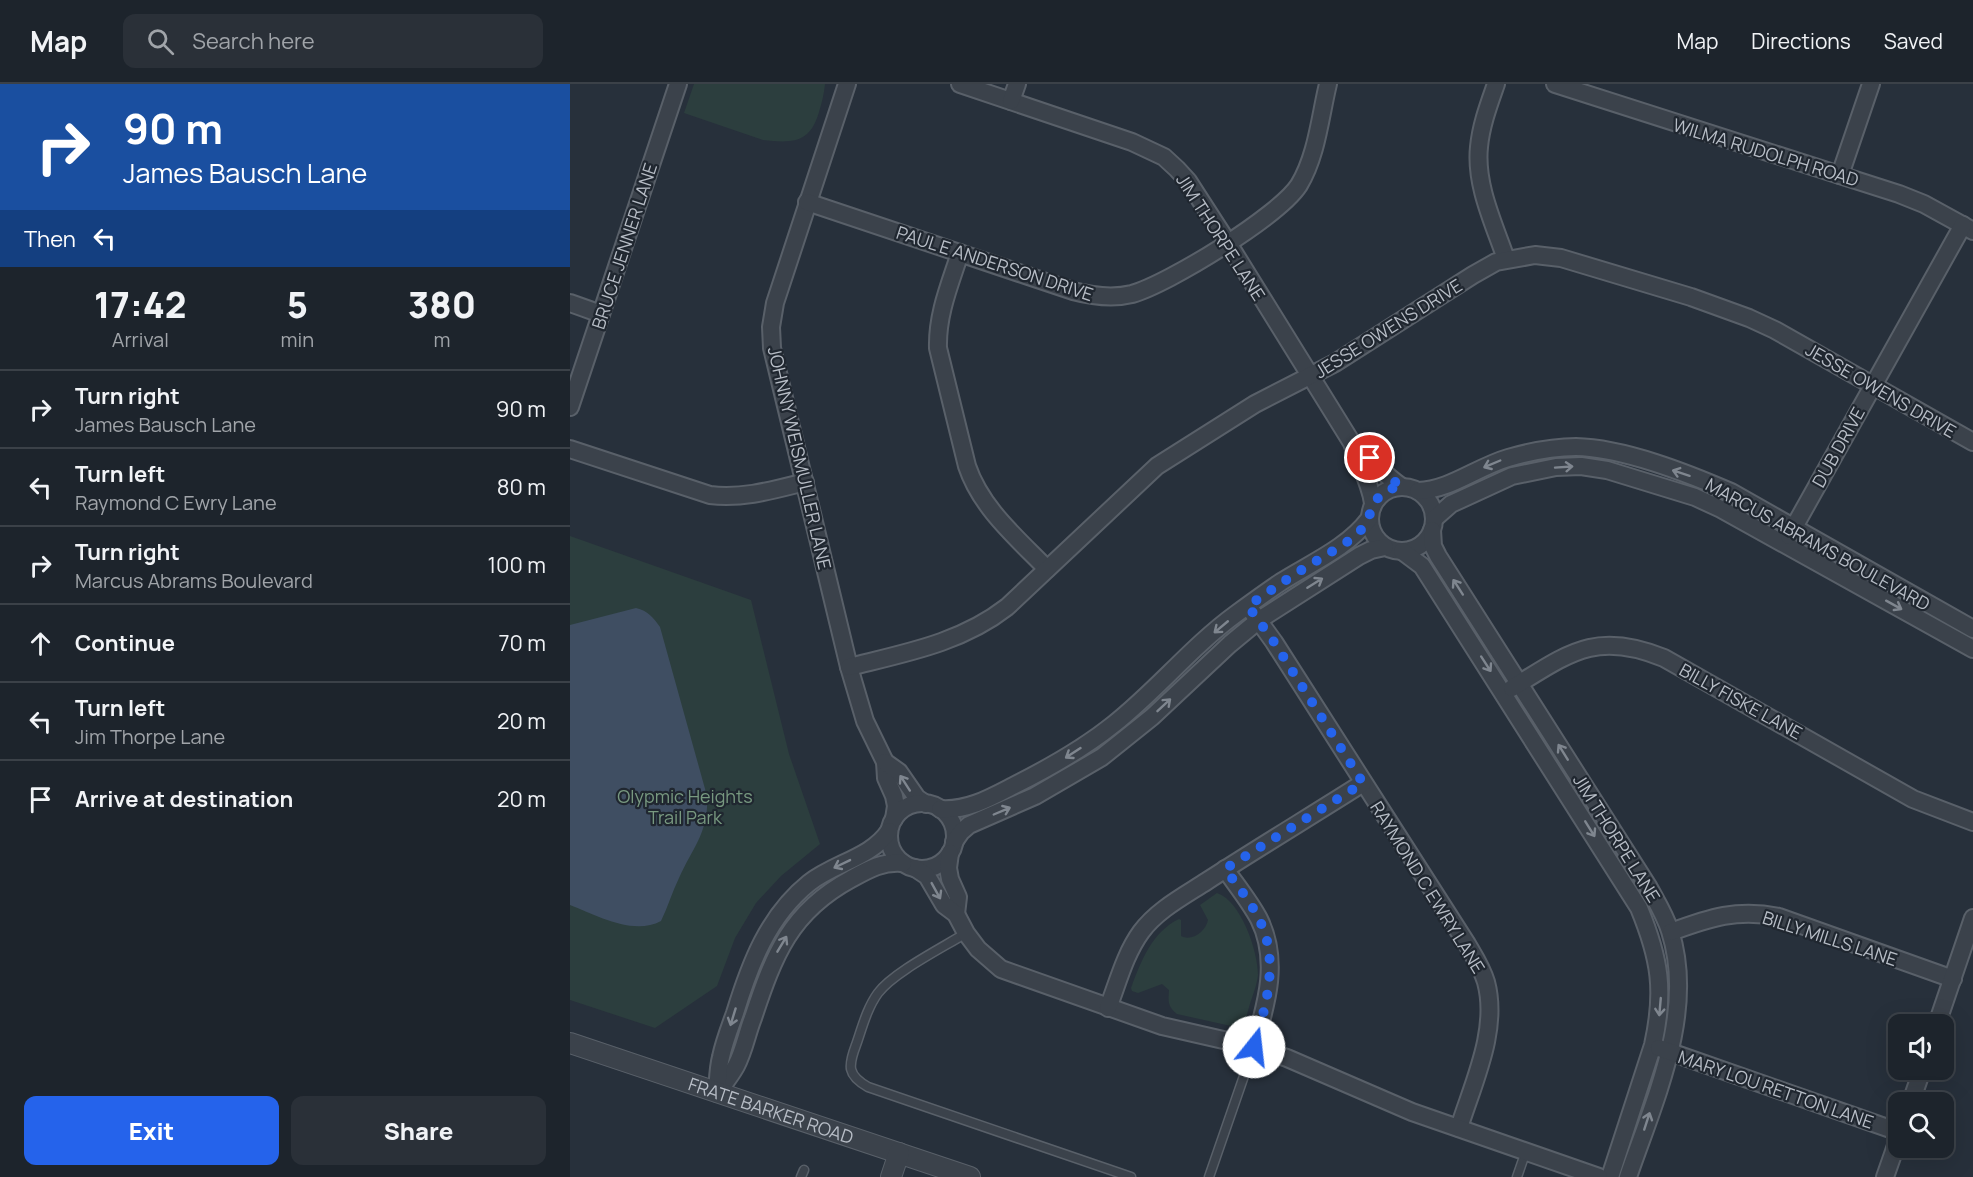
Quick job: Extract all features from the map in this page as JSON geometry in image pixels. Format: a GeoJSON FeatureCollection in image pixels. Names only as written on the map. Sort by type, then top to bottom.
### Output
{"type":"FeatureCollection","features":[{"type":"Feature","properties":{"kind":"street","name":"BRUCE JENNER LANE"},"geometry":{"type":"LineString","coordinates":[[570,407],[678,84]]}},
{"type":"Feature","properties":{"kind":"street","name":"JOHNNY WEISMULLER LANE"},"geometry":{"type":"LineString","coordinates":[[847,84],[775,303],[771,327],[772,348],[849,667],[865,721],[885,762],[886,778],[896,806],[892,825]]}},
{"type":"Feature","properties":{"kind":"street","name":"JIM THORPE LANE"},"geometry":{"type":"LineString","coordinates":[[960,84],[1132,142],[1164,157],[1188,181],[1352,443],[1358,463],[1371,488],[1371,511]]}},
{"type":"Feature","properties":{"kind":"street"},"geometry":{"type":"LineString","coordinates":[[1011,101],[1017,84]]}},
{"type":"Feature","properties":{"kind":"street","name":"PAUL E ANDERSON DRIVE"},"geometry":{"type":"LineString","coordinates":[[807,202],[1073,291],[1108,297],[1130,294],[1160,283],[1228,243],[1277,208],[1298,185],[1314,148],[1328,84]]}},
{"type":"Feature","properties":{"kind":"street"},"geometry":{"type":"LineString","coordinates":[[1496,84],[1480,134],[1478,162],[1484,193],[1506,259]]}},
{"type":"Feature","properties":{"kind":"street","name":"WILMA RUDOLPH ROAD"},"geometry":{"type":"LineString","coordinates":[[1555,84],[1924,204],[1968,228]]}},
{"type":"Feature","properties":{"kind":"street"},"geometry":{"type":"LineString","coordinates":[[1840,175],[1871,84]]}},
{"type":"Feature","properties":{"kind":"street","name":"DUB DRIVE"},"geometry":{"type":"LineString","coordinates":[[1784,544],[1872,386],[1968,228]]}},
{"type":"Feature","properties":{"kind":"street"},"geometry":{"type":"LineString","coordinates":[[960,253],[940,313],[938,348],[967,466],[973,484],[985,503],[1047,569]]}},
{"type":"Feature","properties":{"kind":"street","name":"JESSE OWENS DRIVE"},"geometry":{"type":"LineString","coordinates":[[849,667],[930,646],[974,629],[1007,607],[1157,466],[1255,404],[1335,363],[1473,275],[1506,259],[1535,255],[1561,258],[1692,297],[1749,318],[1775,330],[1973,442]]}},
{"type":"Feature","properties":{"kind":"street"},"geometry":{"type":"LineString","coordinates":[[570,303],[601,314]]}},
{"type":"Feature","properties":{"kind":"street","name":"JIM THORPE LANE"},"geometry":{"type":"LineString","coordinates":[[1352,443],[1384,474],[1410,489]]}},
{"type":"Feature","properties":{"kind":"street","name":"MARCUS ABRAMS BOULEVARD"},"geometry":{"type":"LineString","coordinates":[[1410,489],[1432,491],[1508,458],[1536,451],[1577,447],[1642,460],[1731,492],[1973,629]]}},
{"type":"Feature","properties":{"kind":"street"},"geometry":{"type":"LineString","coordinates":[[570,449],[710,495],[751,496],[805,483]]}},
{"type":"Feature","properties":{"kind":"street","name":"MARCUS ABRAMS BOULEVARD"},"geometry":{"type":"LineString","coordinates":[[1433,525],[1451,504],[1512,476],[1556,467],[1581,466],[1607,470],[1695,497],[1721,509],[1973,649]]}},
{"type":"Feature","properties":{"kind":"street"},"geometry":{"type":"LineString","coordinates":[[1410,489],[1430,503],[1433,525],[1422,544],[1413,550],[1393,549],[1359,556],[1259,620],[1152,717],[1110,751],[1035,796],[969,825],[935,866],[925,869],[893,862],[874,867],[840,885],[812,906],[789,933],[769,969],[736,1065],[717,1093],[720,1058],[746,975],[756,951],[775,919],[791,899],[810,883],[828,870],[876,846],[908,807],[933,806],[953,810],[973,804],[1071,755],[1114,724],[1208,638],[1248,606],[1279,583],[1357,534],[1385,491],[1410,489]]}},
{"type":"Feature","properties":{"kind":"street"},"geometry":{"type":"LineString","coordinates":[[1371,511],[1374,535],[1393,549]]}},
{"type":"Feature","properties":{"kind":"street","name":"JIM THORPE LANE"},"geometry":{"type":"LineString","coordinates":[[1433,525],[1433,546],[1438,556],[1648,886],[1671,932],[1679,996],[1677,1021],[1670,1052],[1628,1177]]}},
{"type":"Feature","properties":{"kind":"street","name":"JIM THORPE LANE"},"geometry":{"type":"LineString","coordinates":[[1393,549],[1422,566],[1639,908],[1650,934],[1660,976],[1659,1014],[1653,1045],[1610,1177]]}},
{"type":"Feature","properties":{"kind":"street","name":"RAYMOND C EWRY LANE"},"geometry":{"type":"LineString","coordinates":[[1248,606],[1467,944],[1485,981],[1489,998],[1488,1031],[1459,1128]]}},
{"type":"Feature","properties":{"kind":"street","name":"BILLY FISKE LANE"},"geometry":{"type":"LineString","coordinates":[[1504,693],[1554,661],[1576,651],[1615,645],[1648,651],[1913,799],[1973,822]]}},
{"type":"Feature","properties":{"kind":"street","name":"JOHNNY WEISMULLER LANE"},"geometry":{"type":"LineString","coordinates":[[885,762],[899,772],[916,798],[933,806]]}},
{"type":"Feature","properties":{"kind":"street"},"geometry":{"type":"LineString","coordinates":[[1108,1008],[1126,959],[1140,933],[1149,923],[1178,900],[1225,869],[1363,783]]}},
{"type":"Feature","properties":{"kind":"street"},"geometry":{"type":"LineString","coordinates":[[933,806],[952,824],[952,848],[948,868],[958,897],[956,914]]}},
{"type":"Feature","properties":{"kind":"street"},"geometry":{"type":"LineString","coordinates":[[892,825],[892,849],[909,866],[927,876],[944,905],[956,914],[978,949],[1001,969],[1170,1028],[1254,1047],[1296,1062],[1412,1112],[1599,1177]]}},
{"type":"Feature","properties":{"kind":"street"},"geometry":{"type":"LineString","coordinates":[[1225,869],[1260,921],[1267,941],[1270,978],[1254,1047]]}},
{"type":"Feature","properties":{"kind":"street","name":"BILLY MILLS LANE"},"geometry":{"type":"LineString","coordinates":[[1671,932],[1729,914],[1759,913],[1779,917],[1953,979]]}},
{"type":"Feature","properties":{"kind":"street"},"geometry":{"type":"LineString","coordinates":[[1941,1014],[1973,918]]}},
{"type":"Feature","properties":{"kind":"street","name":"FRATE BARKER ROAD"},"geometry":{"type":"LineString","coordinates":[[570,1043],[970,1177]]}},
{"type":"Feature","properties":{"kind":"street","name":"MARY LOU RETTON LANE"},"geometry":{"type":"LineString","coordinates":[[1653,1045],[1888,1128]]}},
{"type":"Feature","properties":{"kind":"street"},"geometry":{"type":"LineString","coordinates":[[891,1177],[899,1153]]}},
{"type":"Feature","properties":{"kind":"street"},"geometry":{"type":"LineString","coordinates":[[1885,1177],[1892,1158]]}},
{"type":"Feature","properties":{"kind":"lane"},"geometry":{"type":"LineString","coordinates":[[966,933],[887,983],[878,994],[867,1014],[852,1053],[850,1071],[853,1076],[868,1087],[1131,1177]]}},
{"type":"Feature","properties":{"kind":"lane"},"geometry":{"type":"LineString","coordinates":[[1209,1177],[1254,1047]]}},
{"type":"Feature","properties":{"kind":"lane"},"geometry":{"type":"LineString","coordinates":[[1517,1177],[1526,1151]]}},
{"type":"Feature","properties":{"kind":"green space"},"geometry":{"type":"Polygon","coordinates":[[[694,84],[825,84],[819,112],[810,130],[798,139],[782,141],[763,140],[684,113],[694,84]]]}},
{"type":"Feature","properties":{"kind":"green space","name":"Olypmic Heights Trail Park"},"geometry":{"type":"Polygon","coordinates":[[[570,536],[751,600],[789,754],[820,844],[781,876],[756,903],[735,938],[717,986],[655,1028],[570,1000],[570,536]]]}},
{"type":"Feature","properties":{"kind":"green space"},"geometry":{"type":"Polygon","coordinates":[[[1217,893],[1226,898],[1241,916],[1255,953],[1258,975],[1256,987],[1244,1024],[1240,1028],[1177,1014],[1169,1004],[1169,990],[1162,984],[1138,993],[1132,991],[1131,988],[1143,958],[1162,931],[1179,919],[1181,920],[1181,936],[1190,938],[1198,934],[1208,920],[1200,905],[1217,893]]]}},
{"type":"Feature","properties":{"kind":"water"},"geometry":{"type":"Polygon","coordinates":[[[636,608],[650,615],[660,627],[707,796],[703,830],[661,921],[639,926],[615,922],[570,905],[570,625],[636,608]]]}},
{"type":"Feature","properties":{"kind":"route"},"geometry":{"type":"LineString","coordinates":[[1254,1047],[1270,978],[1267,941],[1260,921],[1225,869],[1363,783],[1274,642],[1248,606],[1279,583],[1357,534],[1369,519],[1371,508],[1377,498],[1385,491],[1402,487],[1384,474],[1370,458]]}}]}
